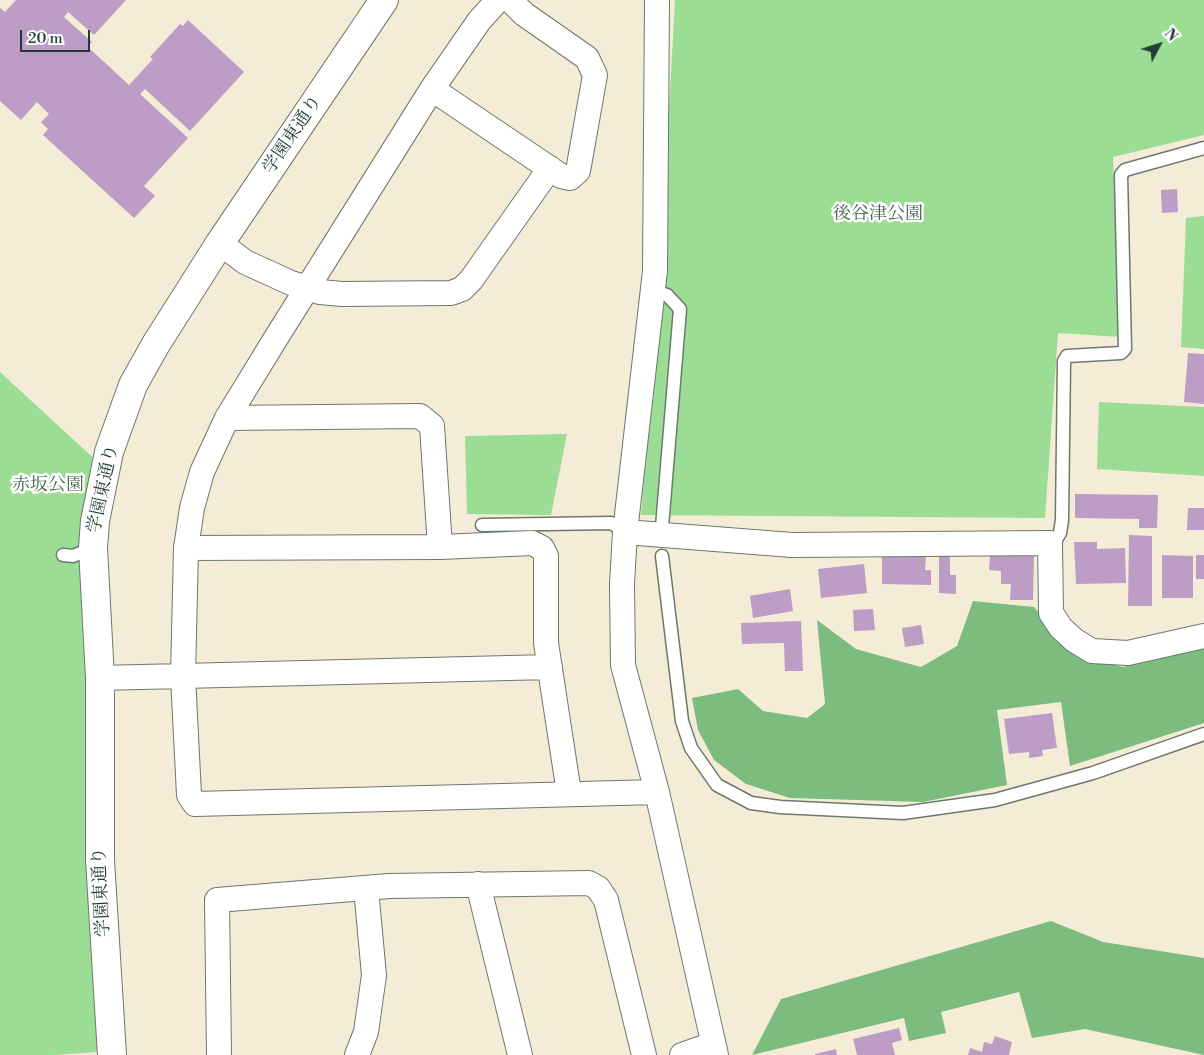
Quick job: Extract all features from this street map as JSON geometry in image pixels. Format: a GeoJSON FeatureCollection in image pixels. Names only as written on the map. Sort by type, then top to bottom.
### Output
{"type":"FeatureCollection","features":[{"type":"Feature","properties":{"kind":"street","name":"学園東通り"},"geometry":{"type":"LineString","coordinates":[[112,1055],[100,860],[100,678],[93,548],[95,521],[109,452],[133,385],[220,243],[384,0]]}},
{"type":"Feature","properties":{"kind":"street"},"geometry":{"type":"LineString","coordinates":[[498,0],[479,21],[432,89],[228,418],[202,472],[192,508],[186,548],[183,676],[189,795],[195,804],[657,792]]}},
{"type":"Feature","properties":{"kind":"street"},"geometry":{"type":"LineString","coordinates":[[432,89],[561,176],[570,178],[578,172],[595,75],[587,58],[524,14],[510,0]]}},
{"type":"Feature","properties":{"kind":"street"},"geometry":{"type":"LineString","coordinates":[[657,0],[655,271],[625,532],[622,584],[623,666],[657,792],[715,1050],[682,1055]]}},
{"type":"Feature","properties":{"kind":"street"},"geometry":{"type":"LineString","coordinates":[[220,243],[245,262],[308,289],[342,294],[450,293],[462,289],[481,266],[550,168]]}},
{"type":"Feature","properties":{"kind":"street"},"geometry":{"type":"LineString","coordinates":[[228,418],[420,416],[432,426],[440,547]]}},
{"type":"Feature","properties":{"kind":"street"},"geometry":{"type":"LineString","coordinates":[[625,532],[792,545],[1050,543],[1051,613],[1061,628],[1092,651],[1128,653],[1204,636]]}},
{"type":"Feature","properties":{"kind":"street"},"geometry":{"type":"LineString","coordinates":[[186,548],[440,547],[532,544],[542,548],[546,556],[546,643],[569,794]]}},
{"type":"Feature","properties":{"kind":"street"},"geometry":{"type":"LineString","coordinates":[[100,678],[550,668]]}},
{"type":"Feature","properties":{"kind":"street"},"geometry":{"type":"LineString","coordinates":[[218,1055],[217,900],[366,889],[478,884],[589,883],[598,888],[606,900],[644,1055]]}},
{"type":"Feature","properties":{"kind":"street"},"geometry":{"type":"LineString","coordinates":[[478,884],[520,1055]]}},
{"type":"Feature","properties":{"kind":"street"},"geometry":{"type":"LineString","coordinates":[[357,1055],[366,1032],[374,975],[366,889]]}},
{"type":"Feature","properties":{"kind":"lane"},"geometry":{"type":"LineString","coordinates":[[1050,543],[1055,541],[1060,533],[1062,520],[1064,361],[1067,356],[1121,353],[1125,349],[1121,175],[1125,170],[1204,148]]}},
{"type":"Feature","properties":{"kind":"lane"},"geometry":{"type":"LineString","coordinates":[[653,291],[667,295],[680,309],[662,527]]}},
{"type":"Feature","properties":{"kind":"lane"},"geometry":{"type":"LineString","coordinates":[[482,525],[611,523],[625,532]]}},
{"type":"Feature","properties":{"kind":"lane"},"geometry":{"type":"LineString","coordinates":[[63,555],[73,556],[93,548]]}},
{"type":"Feature","properties":{"kind":"lane"},"geometry":{"type":"LineString","coordinates":[[662,556],[682,721],[692,748],[717,785],[751,803],[780,808],[903,813],[995,800],[1050,786],[1204,734]]}},
{"type":"Feature","properties":{"kind":"green space","name":"後谷津公園"},"geometry":{"type":"Polygon","coordinates":[[[675,0],[1204,0],[1204,135],[1113,157],[1121,337],[1058,333],[1045,518],[641,515],[659,293],[675,0]]]}},
{"type":"Feature","properties":{"kind":"green space"},"geometry":{"type":"Polygon","coordinates":[[[1204,216],[1204,349],[1181,347],[1186,218],[1204,216]]]}},
{"type":"Feature","properties":{"kind":"green space","name":"赤坂公園"},"geometry":{"type":"Polygon","coordinates":[[[0,372],[100,464],[90,555],[86,713],[98,1052],[54,1055],[0,1055],[0,372]]]}},
{"type":"Feature","properties":{"kind":"green space"},"geometry":{"type":"Polygon","coordinates":[[[1099,402],[1204,407],[1204,476],[1097,469],[1099,402]]]}},
{"type":"Feature","properties":{"kind":"green space"},"geometry":{"type":"Polygon","coordinates":[[[567,434],[551,515],[467,514],[465,436],[567,434]]]}},
{"type":"Feature","properties":{"kind":"green space"},"geometry":{"type":"Polygon","coordinates":[[[973,601],[1034,607],[1074,653],[1123,667],[1204,647],[1204,723],[1070,766],[1061,702],[997,710],[1007,785],[923,802],[790,798],[746,784],[714,760],[698,730],[692,698],[738,689],[763,711],[807,718],[825,704],[817,620],[856,649],[921,667],[957,646],[973,601]]]}},
{"type":"Feature","properties":{"kind":"green space"},"geometry":{"type":"Polygon","coordinates":[[[1051,921],[1103,942],[1204,958],[1204,1055],[1085,1029],[1032,1038],[1019,992],[941,1012],[946,1033],[909,1041],[904,1018],[752,1055],[781,999],[1051,921]]]}},
{"type":"Feature","properties":{"kind":"building"},"geometry":{"type":"Polygon","coordinates":[[[16,0],[126,0],[94,35],[68,12],[64,17],[92,42],[88,47],[129,85],[153,59],[150,57],[180,24],[183,26],[188,20],[244,72],[190,131],[145,89],[140,94],[188,138],[144,186],[155,196],[134,218],[43,135],[48,129],[41,122],[49,114],[37,102],[21,120],[0,101],[0,8],[5,12],[16,0]]]}},
{"type":"Feature","properties":{"kind":"building"},"geometry":{"type":"Polygon","coordinates":[[[1177,189],[1178,212],[1162,213],[1161,190],[1177,189]]]}},
{"type":"Feature","properties":{"kind":"building"},"geometry":{"type":"Polygon","coordinates":[[[1188,353],[1204,354],[1204,404],[1184,402],[1188,353]]]}},
{"type":"Feature","properties":{"kind":"building"},"geometry":{"type":"Polygon","coordinates":[[[1075,494],[1158,495],[1157,528],[1139,528],[1139,519],[1075,518],[1075,494]]]}},
{"type":"Feature","properties":{"kind":"building"},"geometry":{"type":"Polygon","coordinates":[[[1188,508],[1204,508],[1204,530],[1187,530],[1188,508]]]}},
{"type":"Feature","properties":{"kind":"building"},"geometry":{"type":"Polygon","coordinates":[[[1129,535],[1152,536],[1152,606],[1128,606],[1129,535]]]}},
{"type":"Feature","properties":{"kind":"building"},"geometry":{"type":"Polygon","coordinates":[[[1074,542],[1097,542],[1097,549],[1125,548],[1126,583],[1076,584],[1074,542]]]}},
{"type":"Feature","properties":{"kind":"building"},"geometry":{"type":"Polygon","coordinates":[[[882,553],[926,553],[925,570],[931,570],[931,585],[882,584],[882,553]]]}},
{"type":"Feature","properties":{"kind":"building"},"geometry":{"type":"Polygon","coordinates":[[[1162,555],[1193,556],[1193,598],[1162,598],[1162,555]]]}},
{"type":"Feature","properties":{"kind":"building"},"geometry":{"type":"Polygon","coordinates":[[[1196,555],[1204,555],[1204,579],[1196,579],[1196,555]]]}},
{"type":"Feature","properties":{"kind":"building"},"geometry":{"type":"Polygon","coordinates":[[[939,556],[950,556],[950,575],[956,575],[956,594],[939,593],[939,556]]]}},
{"type":"Feature","properties":{"kind":"building"},"geometry":{"type":"Polygon","coordinates":[[[990,556],[1034,556],[1033,600],[1010,600],[1011,584],[1001,584],[1001,571],[989,570],[990,556]]]}},
{"type":"Feature","properties":{"kind":"building"},"geometry":{"type":"Polygon","coordinates":[[[864,564],[867,593],[821,598],[818,569],[864,564]]]}},
{"type":"Feature","properties":{"kind":"building"},"geometry":{"type":"Polygon","coordinates":[[[790,589],[793,611],[753,618],[750,596],[790,589]]]}},
{"type":"Feature","properties":{"kind":"building"},"geometry":{"type":"Polygon","coordinates":[[[873,609],[875,630],[854,631],[853,610],[873,609]]]}},
{"type":"Feature","properties":{"kind":"building"},"geometry":{"type":"Polygon","coordinates":[[[801,621],[803,671],[785,671],[784,643],[742,644],[741,623],[801,621]]]}},
{"type":"Feature","properties":{"kind":"building"},"geometry":{"type":"Polygon","coordinates":[[[921,625],[924,644],[905,647],[902,628],[921,625]]]}},
{"type":"Feature","properties":{"kind":"building"},"geometry":{"type":"Polygon","coordinates":[[[1052,713],[1057,748],[1042,750],[1043,756],[1029,758],[1029,752],[1009,754],[1004,719],[1052,713]]]}},
{"type":"Feature","properties":{"kind":"building"},"geometry":{"type":"Polygon","coordinates":[[[899,1028],[902,1040],[892,1043],[895,1055],[857,1055],[853,1039],[899,1028]]]}},
{"type":"Feature","properties":{"kind":"building"},"geometry":{"type":"Polygon","coordinates":[[[995,1036],[1012,1042],[1009,1055],[968,1055],[970,1048],[982,1052],[984,1042],[992,1044],[995,1036]]]}},
{"type":"Feature","properties":{"kind":"building"},"geometry":{"type":"Polygon","coordinates":[[[836,1049],[837,1055],[815,1055],[815,1054],[836,1049]]]}}]}
